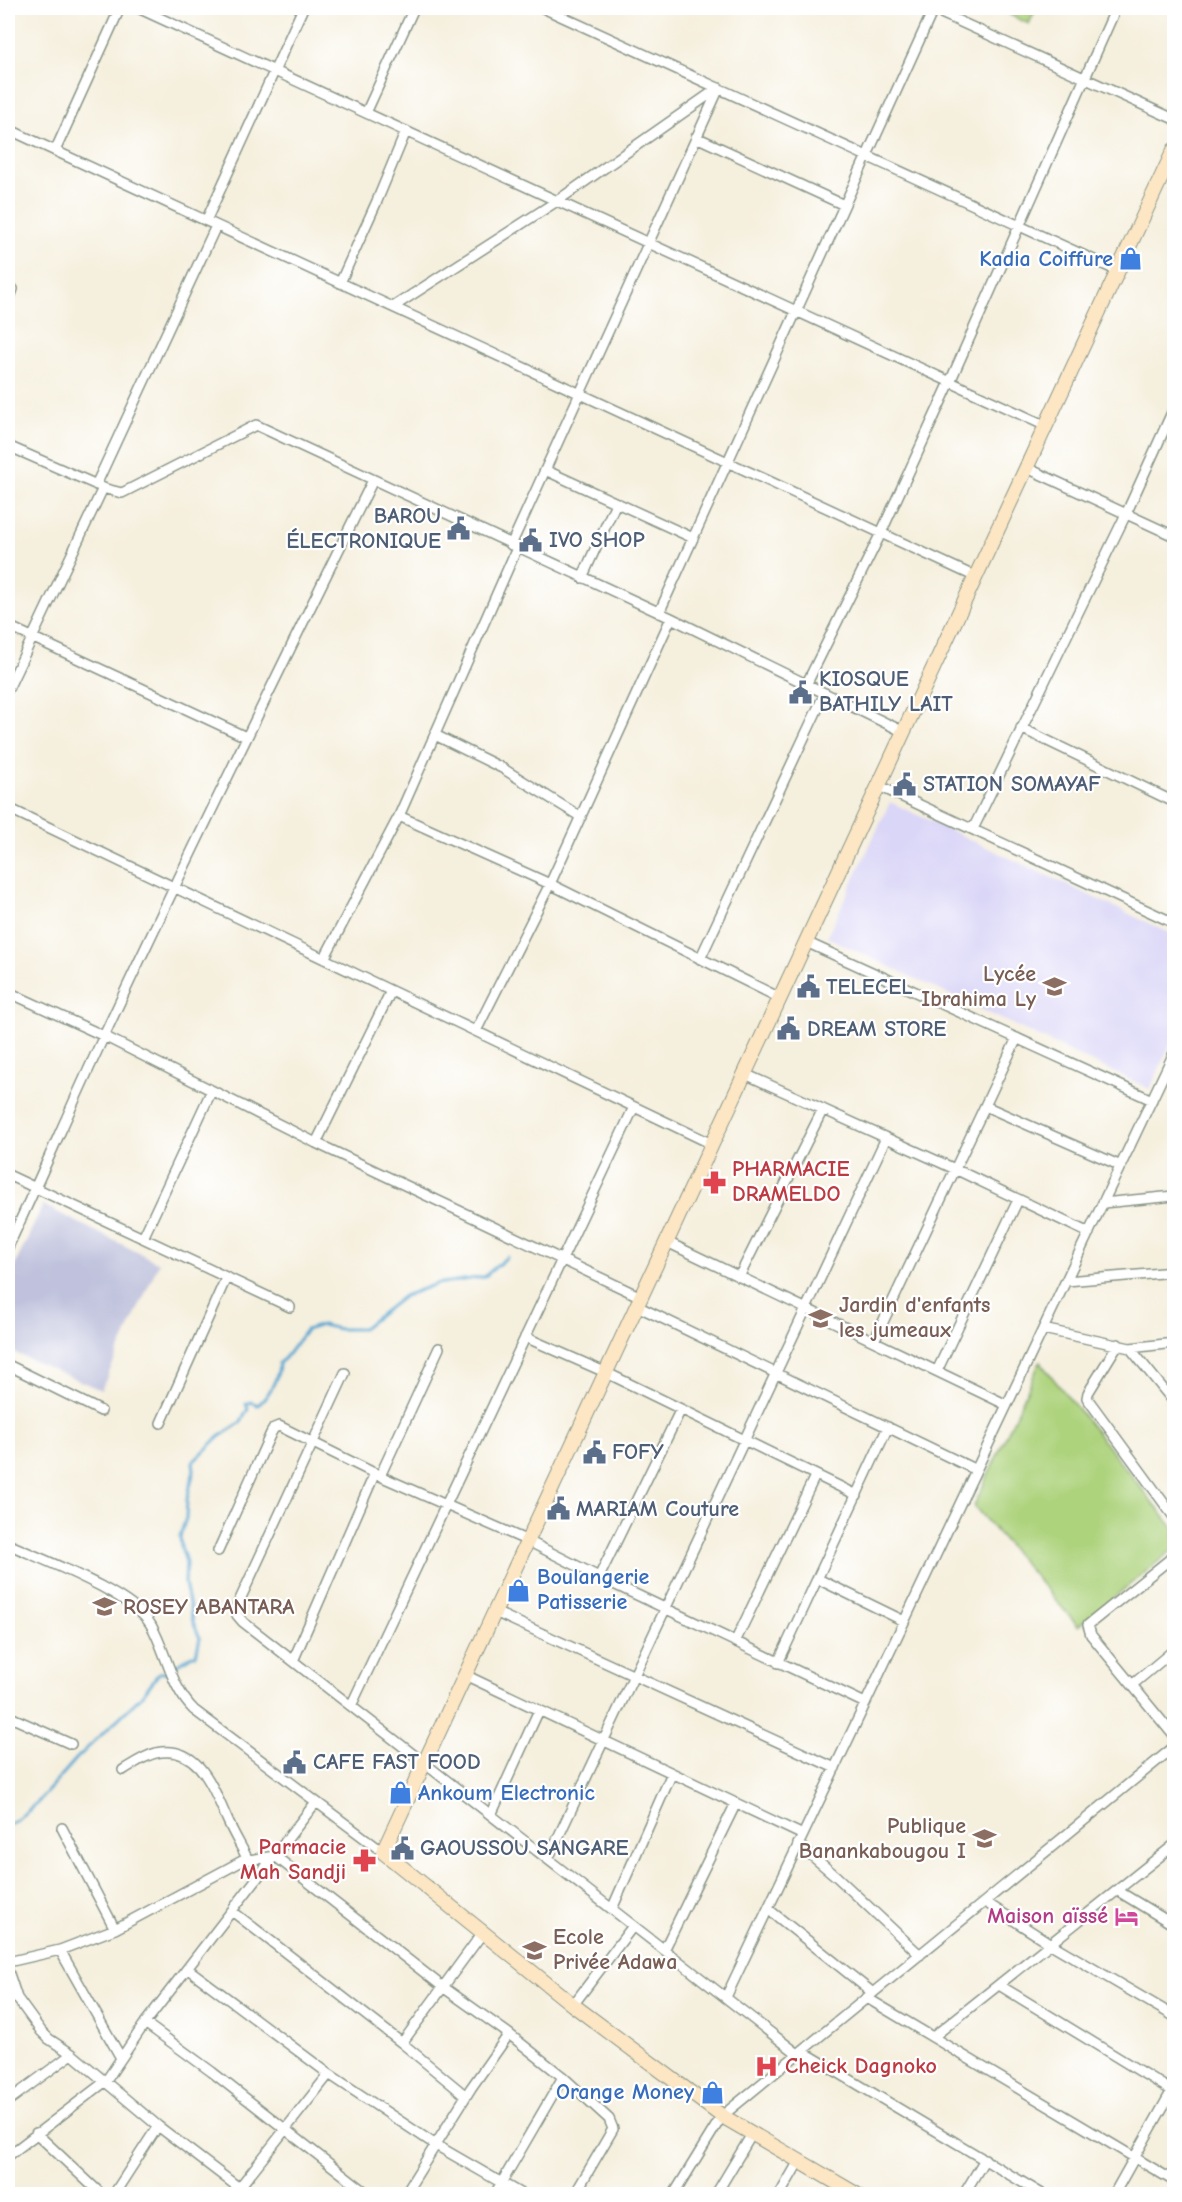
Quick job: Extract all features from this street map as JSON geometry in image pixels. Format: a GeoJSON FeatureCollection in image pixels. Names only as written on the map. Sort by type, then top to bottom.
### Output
{"type":"FeatureCollection","features":[{"type":"Feature","properties":{"kind":"main road"},"geometry":{"type":"LineString","coordinates":[[850,2193],[722,2116],[573,2005],[484,1931],[383,1852],[1174,150]]}},
{"type":"Feature","properties":{"kind":"street"},"geometry":{"type":"LineString","coordinates":[[55,151],[120,8]]}},
{"type":"Feature","properties":{"kind":"street"},"geometry":{"type":"LineString","coordinates":[[138,8],[1046,426]]}},
{"type":"Feature","properties":{"kind":"street"},"geometry":{"type":"LineString","coordinates":[[206,221],[303,8]]}},
{"type":"Feature","properties":{"kind":"street"},"geometry":{"type":"LineString","coordinates":[[366,113],[414,8]]}},
{"type":"Feature","properties":{"kind":"street"},"geometry":{"type":"LineString","coordinates":[[543,8],[1118,271]]}},
{"type":"Feature","properties":{"kind":"street"},"geometry":{"type":"LineString","coordinates":[[658,613],[932,8],[1174,119]]}},
{"type":"Feature","properties":{"kind":"street"},"geometry":{"type":"LineString","coordinates":[[807,683],[881,533],[1021,226],[1116,8]]}},
{"type":"Feature","properties":{"kind":"street"},"geometry":{"type":"LineString","coordinates":[[324,959],[399,816],[545,470],[719,88]]}},
{"type":"Feature","properties":{"kind":"street"},"geometry":{"type":"LineString","coordinates":[[393,307],[557,201],[719,88]]}},
{"type":"Feature","properties":{"kind":"street"},"geometry":{"type":"LineString","coordinates":[[8,129],[976,577]]}},
{"type":"Feature","properties":{"kind":"street"},"geometry":{"type":"LineString","coordinates":[[340,283],[406,131]]}},
{"type":"Feature","properties":{"kind":"street"},"geometry":{"type":"LineString","coordinates":[[696,137],[844,206]]}},
{"type":"Feature","properties":{"kind":"street"},"geometry":{"type":"LineString","coordinates":[[8,689],[216,226]]}},
{"type":"Feature","properties":{"kind":"street"},"geometry":{"type":"LineString","coordinates":[[8,286],[13,290],[8,302]]}},
{"type":"Feature","properties":{"kind":"street"},"geometry":{"type":"LineString","coordinates":[[972,829],[1126,514],[1174,408]]}},
{"type":"Feature","properties":{"kind":"street"},"geometry":{"type":"LineString","coordinates":[[8,446],[99,486],[122,493],[256,425],[671,618],[904,732]]}},
{"type":"Feature","properties":{"kind":"street"},"geometry":{"type":"LineString","coordinates":[[1027,468],[1174,536]]}},
{"type":"Feature","properties":{"kind":"street"},"geometry":{"type":"LineString","coordinates":[[545,470],[693,538]]}},
{"type":"Feature","properties":{"kind":"street"},"geometry":{"type":"LineString","coordinates":[[8,1247],[104,1036],[246,737],[373,480]]}},
{"type":"Feature","properties":{"kind":"street"},"geometry":{"type":"LineString","coordinates":[[582,578],[616,503]]}},
{"type":"Feature","properties":{"kind":"street"},"geometry":{"type":"LineString","coordinates":[[476,1031],[550,884],[671,618]]}},
{"type":"Feature","properties":{"kind":"street"},"geometry":{"type":"LineString","coordinates":[[8,626],[246,737]]}},
{"type":"Feature","properties":{"kind":"street"},"geometry":{"type":"LineString","coordinates":[[700,959],[825,693]]}},
{"type":"Feature","properties":{"kind":"street"},"geometry":{"type":"LineString","coordinates":[[1022,728],[1174,802]]}},
{"type":"Feature","properties":{"kind":"street"},"geometry":{"type":"LineString","coordinates":[[435,735],[502,768],[581,818]]}},
{"type":"Feature","properties":{"kind":"street"},"geometry":{"type":"LineString","coordinates":[[879,786],[1174,923]]}},
{"type":"Feature","properties":{"kind":"street"},"geometry":{"type":"LineString","coordinates":[[8,808],[712,1144]]}},
{"type":"Feature","properties":{"kind":"street"},"geometry":{"type":"LineString","coordinates":[[399,816],[550,884],[780,998]]}},
{"type":"Feature","properties":{"kind":"street"},"geometry":{"type":"LineString","coordinates":[[806,942],[1152,1100]]}},
{"type":"Feature","properties":{"kind":"street"},"geometry":{"type":"LineString","coordinates":[[316,1143],[391,991]]}},
{"type":"Feature","properties":{"kind":"street"},"geometry":{"type":"LineString","coordinates":[[8,992],[104,1036],[316,1143],[562,1259],[776,1373],[976,1470]]}},
{"type":"Feature","properties":{"kind":"street"},"geometry":{"type":"LineString","coordinates":[[874,1341],[1017,1038]]}},
{"type":"Feature","properties":{"kind":"street"},"geometry":{"type":"LineString","coordinates":[[726,1997],[1174,1053]]}},
{"type":"Feature","properties":{"kind":"street"},"geometry":{"type":"LineString","coordinates":[[745,1074],[955,1168],[1089,1233]]}},
{"type":"Feature","properties":{"kind":"street"},"geometry":{"type":"LineString","coordinates":[[143,1238],[211,1092]]}},
{"type":"Feature","properties":{"kind":"street"},"geometry":{"type":"LineString","coordinates":[[985,1106],[1121,1166]]}},
{"type":"Feature","properties":{"kind":"street"},"geometry":{"type":"LineString","coordinates":[[351,1706],[634,1107]]}},
{"type":"Feature","properties":{"kind":"street"},"geometry":{"type":"LineString","coordinates":[[739,1277],[823,1109]]}},
{"type":"Feature","properties":{"kind":"street"},"geometry":{"type":"LineString","coordinates":[[548,1859],[886,1138]]}},
{"type":"Feature","properties":{"kind":"street"},"geometry":{"type":"LineString","coordinates":[[8,1175],[290,1307]]}},
{"type":"Feature","properties":{"kind":"street"},"geometry":{"type":"LineString","coordinates":[[1103,1203],[1174,1196]]}},
{"type":"Feature","properties":{"kind":"street"},"geometry":{"type":"LineString","coordinates":[[937,1371],[1018,1200]]}},
{"type":"Feature","properties":{"kind":"street"},"geometry":{"type":"LineString","coordinates":[[667,1242],[1007,1405]]}},
{"type":"Feature","properties":{"kind":"street"},"geometry":{"type":"LineString","coordinates":[[1066,1281],[1174,1272]]}},
{"type":"Feature","properties":{"kind":"street"},"geometry":{"type":"LineString","coordinates":[[161,1423],[226,1278]]}},
{"type":"Feature","properties":{"kind":"street"},"geometry":{"type":"LineString","coordinates":[[1043,1329],[1130,1348],[1174,1343]]}},
{"type":"Feature","properties":{"kind":"street"},"geometry":{"type":"LineString","coordinates":[[525,1337],[607,1373],[744,1442],[857,1495]]}},
{"type":"Feature","properties":{"kind":"street"},"geometry":{"type":"LineString","coordinates":[[1118,1344],[1087,1398],[1174,1517]]}},
{"type":"Feature","properties":{"kind":"street"},"geometry":{"type":"LineString","coordinates":[[293,1661],[377,1475],[439,1348]]}},
{"type":"Feature","properties":{"kind":"street"},"geometry":{"type":"LineString","coordinates":[[1130,1348],[1174,1401]]}},
{"type":"Feature","properties":{"kind":"street"},"geometry":{"type":"LineString","coordinates":[[8,1365],[101,1410]]}},
{"type":"Feature","properties":{"kind":"street"},"geometry":{"type":"LineString","coordinates":[[345,1373],[237,1606],[237,1615],[633,1926],[800,2053],[1042,2194]]}},
{"type":"Feature","properties":{"kind":"street"},"geometry":{"type":"LineString","coordinates":[[599,1577],[681,1409]]}},
{"type":"Feature","properties":{"kind":"street"},"geometry":{"type":"LineString","coordinates":[[218,1551],[274,1428],[279,1426],[377,1475],[528,1541],[665,1609],[865,1703]]}},
{"type":"Feature","properties":{"kind":"street"},"geometry":{"type":"LineString","coordinates":[[778,1663],[888,1427]]}},
{"type":"Feature","properties":{"kind":"street"},"geometry":{"type":"LineString","coordinates":[[735,1642],[815,1476]]}},
{"type":"Feature","properties":{"kind":"street"},"geometry":{"type":"LineString","coordinates":[[8,1544],[118,1595],[138,1609],[149,1622],[160,1643],[176,1687],[183,1699],[194,1710],[383,1852]]}},
{"type":"Feature","properties":{"kind":"street"},"geometry":{"type":"LineString","coordinates":[[1174,1556],[1088,1625],[1091,1635],[1174,1736]]}},
{"type":"Feature","properties":{"kind":"street"},"geometry":{"type":"LineString","coordinates":[[818,1579],[904,1621]]}},
{"type":"Feature","properties":{"kind":"street"},"geometry":{"type":"LineString","coordinates":[[495,1612],[834,1768]]}},
{"type":"Feature","properties":{"kind":"street"},"geometry":{"type":"LineString","coordinates":[[1132,1685],[1174,1650]]}},
{"type":"Feature","properties":{"kind":"street"},"geometry":{"type":"LineString","coordinates":[[465,1675],[803,1835]]}},
{"type":"Feature","properties":{"kind":"street"},"geometry":{"type":"LineString","coordinates":[[491,1815],[539,1710]]}},
{"type":"Feature","properties":{"kind":"street"},"geometry":{"type":"LineString","coordinates":[[8,1716],[70,1744]]}},
{"type":"Feature","properties":{"kind":"street"},"geometry":{"type":"LineString","coordinates":[[674,2194],[722,2116],[1174,1748]]}},
{"type":"Feature","properties":{"kind":"street"},"geometry":{"type":"LineString","coordinates":[[123,1770],[148,1755],[158,1753],[170,1752],[183,1755],[197,1763],[207,1777],[248,1860]]}},
{"type":"Feature","properties":{"kind":"street"},"geometry":{"type":"LineString","coordinates":[[612,1909],[672,1773]]}},
{"type":"Feature","properties":{"kind":"street"},"geometry":{"type":"LineString","coordinates":[[8,2156],[106,2081],[145,2024],[316,1803]]}},
{"type":"Feature","properties":{"kind":"street"},"geometry":{"type":"LineString","coordinates":[[664,1950],[736,1803]]}},
{"type":"Feature","properties":{"kind":"street"},"geometry":{"type":"LineString","coordinates":[[62,1828],[115,1929]]}},
{"type":"Feature","properties":{"kind":"street"},"geometry":{"type":"LineString","coordinates":[[798,1844],[837,1877],[920,1955]]}},
{"type":"Feature","properties":{"kind":"street"},"geometry":{"type":"LineString","coordinates":[[933,2037],[1174,1845]]}},
{"type":"Feature","properties":{"kind":"street"},"geometry":{"type":"LineString","coordinates":[[8,1962],[60,1950],[115,1929],[242,1861],[276,1856],[444,1987],[509,2034],[563,2077],[613,2124],[613,2129],[575,2194]]}},
{"type":"Feature","properties":{"kind":"street"},"geometry":{"type":"LineString","coordinates":[[1118,1891],[1174,1925]]}},
{"type":"Feature","properties":{"kind":"street"},"geometry":{"type":"LineString","coordinates":[[985,1902],[1051,1944],[1174,2016]]}},
{"type":"Feature","properties":{"kind":"street"},"geometry":{"type":"LineString","coordinates":[[768,1909],[870,1995],[933,2037],[1174,2181]]}},
{"type":"Feature","properties":{"kind":"street"},"geometry":{"type":"LineString","coordinates":[[232,1911],[402,2043],[466,2096]]}},
{"type":"Feature","properties":{"kind":"street"},"geometry":{"type":"LineString","coordinates":[[573,2005],[633,1926]]}},
{"type":"Feature","properties":{"kind":"street"},"geometry":{"type":"LineString","coordinates":[[402,2043],[484,1931]]}},
{"type":"Feature","properties":{"kind":"street"},"geometry":{"type":"LineString","coordinates":[[60,1950],[121,2058]]}},
{"type":"Feature","properties":{"kind":"street"},"geometry":{"type":"LineString","coordinates":[[188,1969],[329,2074],[436,2145],[521,2194]]}},
{"type":"Feature","properties":{"kind":"street"},"geometry":{"type":"LineString","coordinates":[[8,1971],[17,1998],[40,2031],[106,2081],[158,2126],[244,2193],[285,2130],[329,2074]]}},
{"type":"Feature","properties":{"kind":"street"},"geometry":{"type":"LineString","coordinates":[[999,1985],[1174,2090],[1114,2194]]}},
{"type":"Feature","properties":{"kind":"street"},"geometry":{"type":"LineString","coordinates":[[8,2003],[17,1998]]}},
{"type":"Feature","properties":{"kind":"street"},"geometry":{"type":"LineString","coordinates":[[145,2024],[212,2072],[368,2194]]}},
{"type":"Feature","properties":{"kind":"street"},"geometry":{"type":"LineString","coordinates":[[405,2194],[466,2096],[509,2034]]}},
{"type":"Feature","properties":{"kind":"street"},"geometry":{"type":"LineString","coordinates":[[8,2101],[72,2054]]}},
{"type":"Feature","properties":{"kind":"street"},"geometry":{"type":"LineString","coordinates":[[495,2194],[563,2077]]}},
{"type":"Feature","properties":{"kind":"street"},"geometry":{"type":"LineString","coordinates":[[114,2194],[158,2126]]}},
{"type":"Feature","properties":{"kind":"street"},"geometry":{"type":"LineString","coordinates":[[36,2133],[100,2194]]}},
{"type":"Feature","properties":{"kind":"street"},"geometry":{"type":"LineString","coordinates":[[716,2194],[752,2134]]}},
{"type":"Feature","properties":{"kind":"street"},"geometry":{"type":"LineString","coordinates":[[964,2194],[985,2159]]}},
{"type":"Feature","properties":{"kind":"street"},"geometry":{"type":"LineString","coordinates":[[780,2194],[799,2161]]}},
{"type":"Feature","properties":{"kind":"shaded area","name":"Lycée Ibrahima Ly"},"geometry":{"type":"Polygon","coordinates":[[[890,802],[1174,935],[1174,1036],[1150,1089],[827,937],[890,802]]]}},
{"type":"Feature","properties":{"kind":"shaded area"},"geometry":{"type":"Polygon","coordinates":[[[43,1205],[159,1263],[101,1390],[8,1350],[8,1280],[43,1205]]]}},
{"type":"Feature","properties":{"kind":"green space"},"geometry":{"type":"Polygon","coordinates":[[[1013,8],[1036,8],[1029,24],[1010,15],[1013,8]]]}},
{"type":"Feature","properties":{"kind":"green space"},"geometry":{"type":"Polygon","coordinates":[[[1040,1362],[1174,1529],[1174,1549],[1078,1626],[974,1506],[1040,1362]]]}},
{"type":"Feature","properties":{"kind":"waterway"},"geometry":{"type":"LineString","coordinates":[[8,1825],[38,1802],[77,1758],[141,1697],[159,1673],[167,1672],[192,1655],[196,1655],[200,1638],[193,1622],[185,1583],[186,1562],[180,1536],[186,1518],[187,1499],[194,1470],[193,1462],[220,1436],[240,1423],[248,1409],[246,1404],[251,1402],[258,1405],[262,1401],[275,1380],[279,1363],[306,1330],[322,1325],[339,1329],[362,1329],[404,1296],[436,1284],[484,1277],[507,1257]]}},
{"type":"Feature","properties":{"kind":"place","name":"Kadia Coiffure"},"geometry":{"type":"Point","coordinates":[1131,259]}},
{"type":"Feature","properties":{"kind":"place","name":"BAROU ÉLECTRONIQUE"},"geometry":{"type":"Point","coordinates":[459,529]}},
{"type":"Feature","properties":{"kind":"place","name":"IVO SHOP"},"geometry":{"type":"Point","coordinates":[531,540]}},
{"type":"Feature","properties":{"kind":"place","name":"KIOSQUE BATHILY LAIT"},"geometry":{"type":"Point","coordinates":[801,692]}},
{"type":"Feature","properties":{"kind":"place","name":"STATION SOMAYAF"},"geometry":{"type":"Point","coordinates":[905,784]}},
{"type":"Feature","properties":{"kind":"place","name":"TELECEL"},"geometry":{"type":"Point","coordinates":[808,987]}},
{"type":"Feature","properties":{"kind":"place","name":"Lycée Ibrahima Ly"},"geometry":{"type":"Point","coordinates":[1054,987]}},
{"type":"Feature","properties":{"kind":"place","name":"DREAM STORE"},"geometry":{"type":"Point","coordinates":[789,1029]}},
{"type":"Feature","properties":{"kind":"place","name":"PHARMACIE DRAMELDO"},"geometry":{"type":"Point","coordinates":[714,1182]}},
{"type":"Feature","properties":{"kind":"place","name":"Jardin d'enfants les jumeaux"},"geometry":{"type":"Point","coordinates":[821,1318]}},
{"type":"Feature","properties":{"kind":"place","name":"FOFY"},"geometry":{"type":"Point","coordinates":[594,1452]}},
{"type":"Feature","properties":{"kind":"place","name":"MARIAM Couture"},"geometry":{"type":"Point","coordinates":[558,1509]}},
{"type":"Feature","properties":{"kind":"place","name":"Boulangerie Patisserie"},"geometry":{"type":"Point","coordinates":[519,1590]}},
{"type":"Feature","properties":{"kind":"place","name":"ROSEY ABANTARA"},"geometry":{"type":"Point","coordinates":[105,1607]}},
{"type":"Feature","properties":{"kind":"place","name":"CAFE FAST FOOD"},"geometry":{"type":"Point","coordinates":[295,1762]}},
{"type":"Feature","properties":{"kind":"place","name":"Ankoum Electronic"},"geometry":{"type":"Point","coordinates":[400,1793]}},
{"type":"Feature","properties":{"kind":"place","name":"Publique Banankabougou I"},"geometry":{"type":"Point","coordinates":[984,1839]}},
{"type":"Feature","properties":{"kind":"place","name":"GAOUSSOU SANGARE"},"geometry":{"type":"Point","coordinates":[402,1848]}},
{"type":"Feature","properties":{"kind":"place","name":"Parmacie Mah Sandji"},"geometry":{"type":"Point","coordinates":[364,1860]}},
{"type":"Feature","properties":{"kind":"place","name":"Maison aïssé"},"geometry":{"type":"Point","coordinates":[1126,1916]}},
{"type":"Feature","properties":{"kind":"place","name":"Ecole Privée Adawa"},"geometry":{"type":"Point","coordinates":[535,1950]}},
{"type":"Feature","properties":{"kind":"place","name":"Cheick Dagnoko"},"geometry":{"type":"Point","coordinates":[767,2066]}},
{"type":"Feature","properties":{"kind":"place","name":"Orange Money"},"geometry":{"type":"Point","coordinates":[712,2092]}}]}
